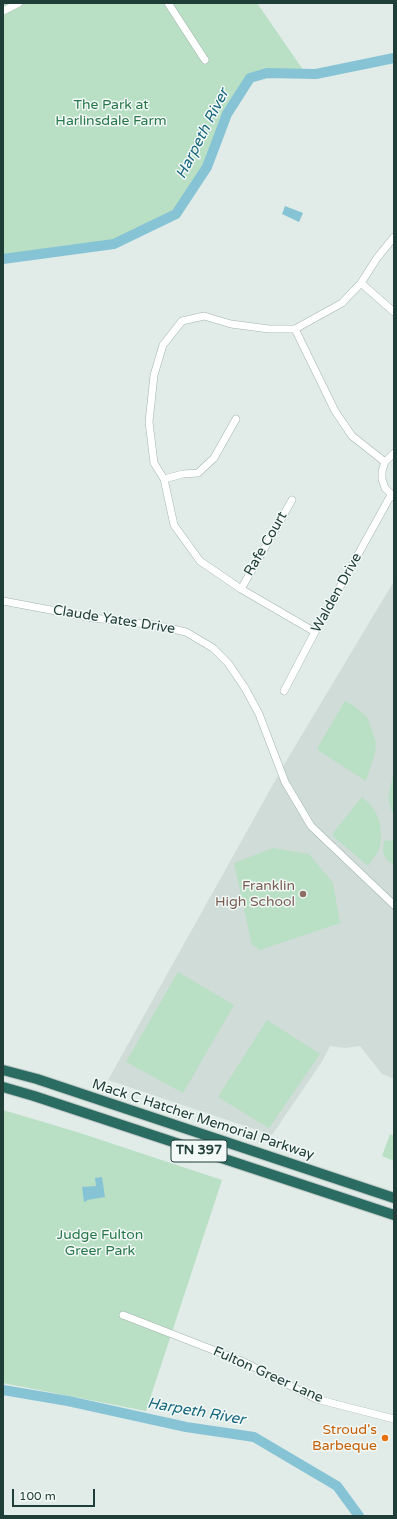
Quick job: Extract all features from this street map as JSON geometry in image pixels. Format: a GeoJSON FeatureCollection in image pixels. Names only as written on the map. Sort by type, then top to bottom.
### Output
{"type":"FeatureCollection","features":[{"type":"Feature","properties":{"kind":"highway","name":"Mack C Hatcher Memorial Parkway"},"geometry":{"type":"LineString","coordinates":[[3,1070],[394,1198]]}},
{"type":"Feature","properties":{"kind":"highway","name":"TN 397"},"geometry":{"type":"LineString","coordinates":[[3,1087],[394,1215]]}},
{"type":"Feature","properties":{"kind":"street"},"geometry":{"type":"LineString","coordinates":[[3,11],[19,3]]}},
{"type":"Feature","properties":{"kind":"street"},"geometry":{"type":"LineString","coordinates":[[168,3],[205,60]]}},
{"type":"Feature","properties":{"kind":"street"},"geometry":{"type":"LineString","coordinates":[[315,632],[241,589],[200,561],[174,525],[164,479],[154,463],[149,422],[154,375],[163,345],[182,321],[204,316],[231,324],[269,329],[295,330],[342,303],[361,284],[377,258],[394,237]]}},
{"type":"Feature","properties":{"kind":"street"},"geometry":{"type":"LineString","coordinates":[[361,284],[394,312]]}},
{"type":"Feature","properties":{"kind":"street"},"geometry":{"type":"LineString","coordinates":[[295,330],[335,411],[352,436],[385,462],[394,453]]}},
{"type":"Feature","properties":{"kind":"street"},"geometry":{"type":"LineString","coordinates":[[164,479],[183,474],[198,473],[214,458],[236,419]]}},
{"type":"Feature","properties":{"kind":"street","name":"Walden Drive"},"geometry":{"type":"LineString","coordinates":[[284,691],[315,632],[392,496],[385,488],[382,479],[382,471],[385,462]]}},
{"type":"Feature","properties":{"kind":"street","name":"Rafe Court"},"geometry":{"type":"LineString","coordinates":[[241,589],[292,500]]}},
{"type":"Feature","properties":{"kind":"street","name":"Claude Yates Drive"},"geometry":{"type":"LineString","coordinates":[[3,601],[93,618],[155,625],[186,632],[213,648],[228,663],[245,688],[259,714],[285,782],[310,826],[394,905]]}},
{"type":"Feature","properties":{"kind":"street","name":"Fulton Greer Lane"},"geometry":{"type":"LineString","coordinates":[[123,1315],[248,1363],[316,1399],[394,1419]]}},
{"type":"Feature","properties":{"kind":"shaded area","name":"Franklin High School"},"geometry":{"type":"Polygon","coordinates":[[[394,581],[394,1079],[382,1074],[360,1046],[345,1048],[330,1046],[323,1060],[272,1135],[108,1080],[285,763],[394,581]]]}},
{"type":"Feature","properties":{"kind":"green space","name":"The Park at Harlinsdale Farm"},"geometry":{"type":"Polygon","coordinates":[[[3,3],[257,3],[306,74],[267,73],[250,78],[227,114],[207,167],[176,214],[114,244],[3,259],[3,3]]]}},
{"type":"Feature","properties":{"kind":"green space"},"geometry":{"type":"Polygon","coordinates":[[[345,701],[354,706],[367,717],[376,743],[375,753],[366,781],[319,751],[318,747],[345,701]]]}},
{"type":"Feature","properties":{"kind":"green space"},"geometry":{"type":"Polygon","coordinates":[[[394,771],[394,815],[388,798],[394,771]]]}},
{"type":"Feature","properties":{"kind":"green space"},"geometry":{"type":"Polygon","coordinates":[[[362,797],[370,804],[376,813],[380,824],[381,839],[379,850],[368,866],[333,836],[333,833],[362,797]]]}},
{"type":"Feature","properties":{"kind":"green space"},"geometry":{"type":"Polygon","coordinates":[[[394,840],[394,865],[387,860],[383,852],[384,841],[394,840]]]}},
{"type":"Feature","properties":{"kind":"green space"},"geometry":{"type":"Polygon","coordinates":[[[273,848],[309,854],[333,883],[340,923],[260,950],[252,945],[234,863],[273,848]]]}},
{"type":"Feature","properties":{"kind":"green space"},"geometry":{"type":"Polygon","coordinates":[[[178,972],[234,1005],[183,1093],[126,1062],[178,972]]]}},
{"type":"Feature","properties":{"kind":"green space"},"geometry":{"type":"Polygon","coordinates":[[[267,1020],[320,1054],[269,1128],[218,1097],[267,1020]]]}},
{"type":"Feature","properties":{"kind":"green space","name":"Judge Fulton Greer Park"},"geometry":{"type":"Polygon","coordinates":[[[3,1110],[77,1132],[222,1180],[146,1411],[3,1383],[3,1110]]]}},
{"type":"Feature","properties":{"kind":"green space"},"geometry":{"type":"Polygon","coordinates":[[[390,1134],[394,1136],[394,1161],[382,1156],[390,1134]]]}},
{"type":"Feature","properties":{"kind":"water"},"geometry":{"type":"Polygon","coordinates":[[[285,206],[303,213],[299,222],[282,214],[285,206]]]}},
{"type":"Feature","properties":{"kind":"water"},"geometry":{"type":"Polygon","coordinates":[[[102,1177],[105,1197],[87,1200],[84,1202],[82,1187],[96,1186],[95,1178],[102,1177]]]}},
{"type":"Feature","properties":{"kind":"waterway","name":"Harpeth River"},"geometry":{"type":"LineString","coordinates":[[3,259],[114,244],[176,214],[207,167],[227,114],[250,78],[267,73],[316,74],[394,58]]}},
{"type":"Feature","properties":{"kind":"waterway","name":"Harpeth River"},"geometry":{"type":"LineString","coordinates":[[3,1390],[68,1401],[186,1427],[254,1437],[337,1486],[359,1516]]}},
{"type":"Feature","properties":{"kind":"place","name":"Franklin High School"},"geometry":{"type":"Point","coordinates":[303,894]}},
{"type":"Feature","properties":{"kind":"place","name":"Stroud's Barbeque"},"geometry":{"type":"Point","coordinates":[385,1438]}}]}
